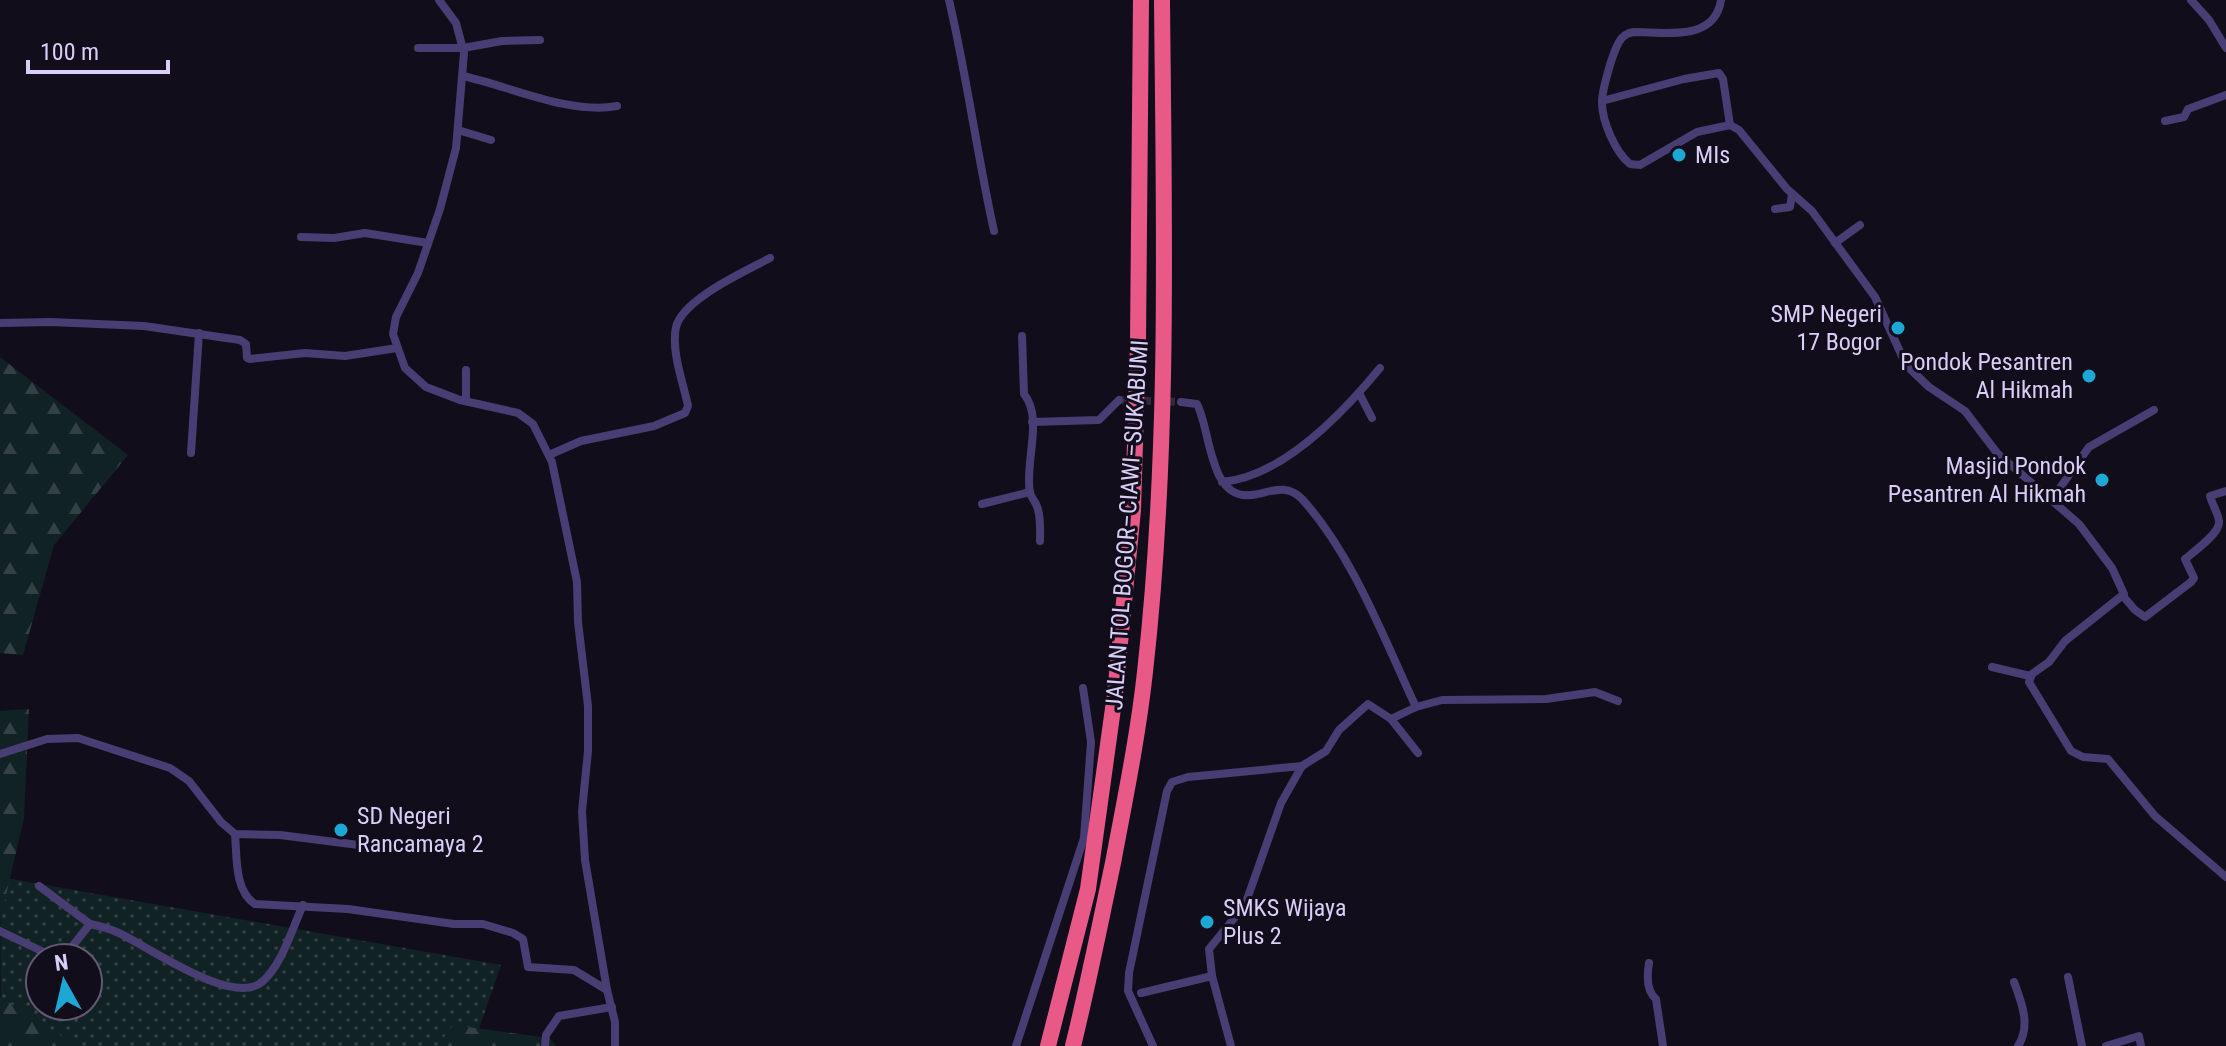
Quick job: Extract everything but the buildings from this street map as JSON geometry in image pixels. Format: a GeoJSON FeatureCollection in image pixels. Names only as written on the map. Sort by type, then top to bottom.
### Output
{"type":"FeatureCollection","features":[{"type":"Feature","properties":{"kind":"highway","name":"JALAN TOL BOGOR–CIAWI–SUKABUMI"},"geometry":{"type":"LineString","coordinates":[[1048,1046],[1088,889],[1115,694],[1133,510],[1141,0]]}},
{"type":"Feature","properties":{"kind":"highway","name":"JALAN TOL BOGOR–CIAWI–SUKABUMI"},"geometry":{"type":"LineString","coordinates":[[1073,1046],[1129,780],[1145,672],[1157,514],[1165,325],[1162,0]]}},
{"type":"Feature","properties":{"kind":"street"},"geometry":{"type":"LineString","coordinates":[[439,0],[456,23],[463,48],[458,130],[453,161],[428,243],[418,273],[394,323],[393,334],[405,368],[419,383],[466,401],[523,415],[537,429],[549,455],[562,501],[578,588],[578,622],[588,711],[588,751],[582,807],[585,855],[615,1022],[615,1046]]}},
{"type":"Feature","properties":{"kind":"street"},"geometry":{"type":"LineString","coordinates":[[949,0],[964,63],[982,178],[994,231]]}},
{"type":"Feature","properties":{"kind":"street"},"geometry":{"type":"LineString","coordinates":[[1721,0],[1715,16],[1696,31],[1634,32],[1622,37],[1602,101],[1615,142],[1626,162],[1635,165],[1645,163],[1697,132],[1730,125]]}},
{"type":"Feature","properties":{"kind":"street"},"geometry":{"type":"LineString","coordinates":[[2191,0],[2209,20],[2226,48]]}},
{"type":"Feature","properties":{"kind":"street"},"geometry":{"type":"LineString","coordinates":[[418,48],[463,48],[502,41],[540,40]]}},
{"type":"Feature","properties":{"kind":"street"},"geometry":{"type":"LineString","coordinates":[[1602,101],[1719,73],[1723,79],[1730,125],[1743,135],[1792,194],[1812,211],[1878,302],[1906,365],[1921,381],[1965,411],[1997,453],[2079,524],[2100,551],[2122,587],[2123,596],[2142,615],[2149,616],[2194,578],[2185,559],[2205,543],[2218,527],[2219,521],[2210,496],[2226,491]]}},
{"type":"Feature","properties":{"kind":"street"},"geometry":{"type":"LineString","coordinates":[[463,76],[575,105],[597,108],[617,106]]}},
{"type":"Feature","properties":{"kind":"street"},"geometry":{"type":"LineString","coordinates":[[2165,121],[2184,117],[2188,109],[2226,95]]}},
{"type":"Feature","properties":{"kind":"street"},"geometry":{"type":"LineString","coordinates":[[458,130],[491,140]]}},
{"type":"Feature","properties":{"kind":"street"},"geometry":{"type":"LineString","coordinates":[[1775,209],[1790,207],[1792,194]]}},
{"type":"Feature","properties":{"kind":"street"},"geometry":{"type":"LineString","coordinates":[[1835,243],[1860,225]]}},
{"type":"Feature","properties":{"kind":"street"},"geometry":{"type":"LineString","coordinates":[[301,237],[334,238],[365,233],[428,243]]}},
{"type":"Feature","properties":{"kind":"street"},"geometry":{"type":"LineString","coordinates":[[549,455],[581,441],[671,421],[685,413],[688,406],[675,344],[680,318],[712,289],[770,258]]}},
{"type":"Feature","properties":{"kind":"street"},"geometry":{"type":"LineString","coordinates":[[0,323],[144,326],[199,333],[245,342],[247,358],[250,359],[305,353],[345,356],[397,348]]}},
{"type":"Feature","properties":{"kind":"street"},"geometry":{"type":"LineString","coordinates":[[191,453],[199,333]]}},
{"type":"Feature","properties":{"kind":"street"},"geometry":{"type":"LineString","coordinates":[[1022,336],[1024,394],[1030,401],[1032,422],[1030,492],[1038,507],[1040,541]]}},
{"type":"Feature","properties":{"kind":"street"},"geometry":{"type":"LineString","coordinates":[[1222,482],[1248,477],[1282,458],[1330,423],[1380,368]]}},
{"type":"Feature","properties":{"kind":"street"},"geometry":{"type":"LineString","coordinates":[[466,370],[466,401]]}},
{"type":"Feature","properties":{"kind":"street"},"geometry":{"type":"LineString","coordinates":[[1359,393],[1372,418]]}},
{"type":"Feature","properties":{"kind":"street"},"geometry":{"type":"LineString","coordinates":[[1032,422],[1099,420],[1119,400]]}},
{"type":"Feature","properties":{"kind":"street"},"geometry":{"type":"LineString","coordinates":[[1181,402],[1197,404],[1217,473],[1235,494],[1249,496],[1279,488],[1293,491],[1301,499],[1337,548],[1416,707]]}},
{"type":"Feature","properties":{"kind":"street"},"geometry":{"type":"LineString","coordinates":[[2052,499],[2089,447],[2154,410]]}},
{"type":"Feature","properties":{"kind":"street"},"geometry":{"type":"LineString","coordinates":[[982,504],[1030,492]]}},
{"type":"Feature","properties":{"kind":"street"},"geometry":{"type":"LineString","coordinates":[[1992,667],[2030,676],[2049,662],[2065,641],[2123,596]]}},
{"type":"Feature","properties":{"kind":"street"},"geometry":{"type":"LineString","coordinates":[[2030,676],[2031,686],[2071,751],[2083,757],[2105,758],[2112,762],[2155,816],[2226,877]]}},
{"type":"Feature","properties":{"kind":"street"},"geometry":{"type":"LineString","coordinates":[[1016,1046],[1084,838],[1091,742],[1083,688]]}},
{"type":"Feature","properties":{"kind":"street"},"geometry":{"type":"LineString","coordinates":[[1391,719],[1416,707],[1442,700],[1546,699],[1595,692],[1618,701]]}},
{"type":"Feature","properties":{"kind":"street"},"geometry":{"type":"LineString","coordinates":[[1153,1046],[1128,991],[1129,973],[1170,785],[1188,777],[1302,766],[1326,751],[1339,730],[1366,705],[1372,705],[1391,719],[1418,753]]}},
{"type":"Feature","properties":{"kind":"street"},"geometry":{"type":"LineString","coordinates":[[0,754],[47,739],[78,738],[170,768],[189,781],[221,822],[235,834],[280,835],[390,849]]}},
{"type":"Feature","properties":{"kind":"street"},"geometry":{"type":"LineString","coordinates":[[1231,1046],[1212,976],[1209,949],[1245,905],[1281,803],[1302,766]]}},
{"type":"Feature","properties":{"kind":"street"},"geometry":{"type":"LineString","coordinates":[[235,834],[241,882],[249,901],[262,906],[303,905],[387,913],[459,925],[483,924],[513,933],[525,941],[528,967],[570,969],[607,990]]}},
{"type":"Feature","properties":{"kind":"street"},"geometry":{"type":"LineString","coordinates":[[39,886],[90,924],[117,932],[214,983],[231,988],[249,988],[262,982],[274,966],[303,905]]}},
{"type":"Feature","properties":{"kind":"street"},"geometry":{"type":"LineString","coordinates":[[76,942],[90,924]]}},
{"type":"Feature","properties":{"kind":"street"},"geometry":{"type":"LineString","coordinates":[[0,931],[24,943]]}},
{"type":"Feature","properties":{"kind":"street"},"geometry":{"type":"LineString","coordinates":[[1649,963],[1648,982],[1656,999],[1663,1046]]}},
{"type":"Feature","properties":{"kind":"street"},"geometry":{"type":"LineString","coordinates":[[1141,993],[1212,976]]}},
{"type":"Feature","properties":{"kind":"street"},"geometry":{"type":"LineString","coordinates":[[2068,977],[2082,1046]]}},
{"type":"Feature","properties":{"kind":"street"},"geometry":{"type":"LineString","coordinates":[[2014,982],[2026,1026],[2018,1046]]}},
{"type":"Feature","properties":{"kind":"street"},"geometry":{"type":"LineString","coordinates":[[545,1046],[546,1035],[559,1016],[612,1007]]}},
{"type":"Feature","properties":{"kind":"street"},"geometry":{"type":"LineString","coordinates":[[2106,1046],[2139,1036],[2141,1046]]}},
{"type":"Feature","properties":{"kind":"green space"},"geometry":{"type":"Polygon","coordinates":[[[0,357],[128,455],[54,545],[23,655],[0,653],[0,357]]]}},
{"type":"Feature","properties":{"kind":"green space"},"geometry":{"type":"Polygon","coordinates":[[[29,709],[24,818],[3,908],[0,908],[0,711],[29,709]]]}},
{"type":"Feature","properties":{"kind":"green space"},"geometry":{"type":"Polygon","coordinates":[[[0,877],[501,965],[473,1046],[1,1046],[0,877]]]}},
{"type":"Feature","properties":{"kind":"green space"},"geometry":{"type":"Polygon","coordinates":[[[0,997],[24,1012],[24,1022],[40,1022],[78,1046],[0,1046],[0,997]]]}},
{"type":"Feature","properties":{"kind":"green space"},"geometry":{"type":"Polygon","coordinates":[[[453,1025],[549,1038],[556,1046],[437,1046],[453,1025]]]}},
{"type":"Feature","properties":{"kind":"tunnel"},"geometry":{"type":"LineString","coordinates":[[1119,400],[1181,402]]}},
{"type":"Feature","properties":{"kind":"place","name":"MIs"},"geometry":{"type":"Point","coordinates":[1679,155]}},
{"type":"Feature","properties":{"kind":"place","name":"SMP Negeri 17 Bogor"},"geometry":{"type":"Point","coordinates":[1898,328]}},
{"type":"Feature","properties":{"kind":"place","name":"Pondok Pesantren Al Hikmah"},"geometry":{"type":"Point","coordinates":[2089,376]}},
{"type":"Feature","properties":{"kind":"place","name":"Masjid Pondok Pesantren Al Hikmah"},"geometry":{"type":"Point","coordinates":[2102,480]}},
{"type":"Feature","properties":{"kind":"place","name":"SD Negeri Rancamaya 2"},"geometry":{"type":"Point","coordinates":[341,830]}},
{"type":"Feature","properties":{"kind":"place","name":"SMKS Wijaya Plus 2"},"geometry":{"type":"Point","coordinates":[1207,922]}}]}
